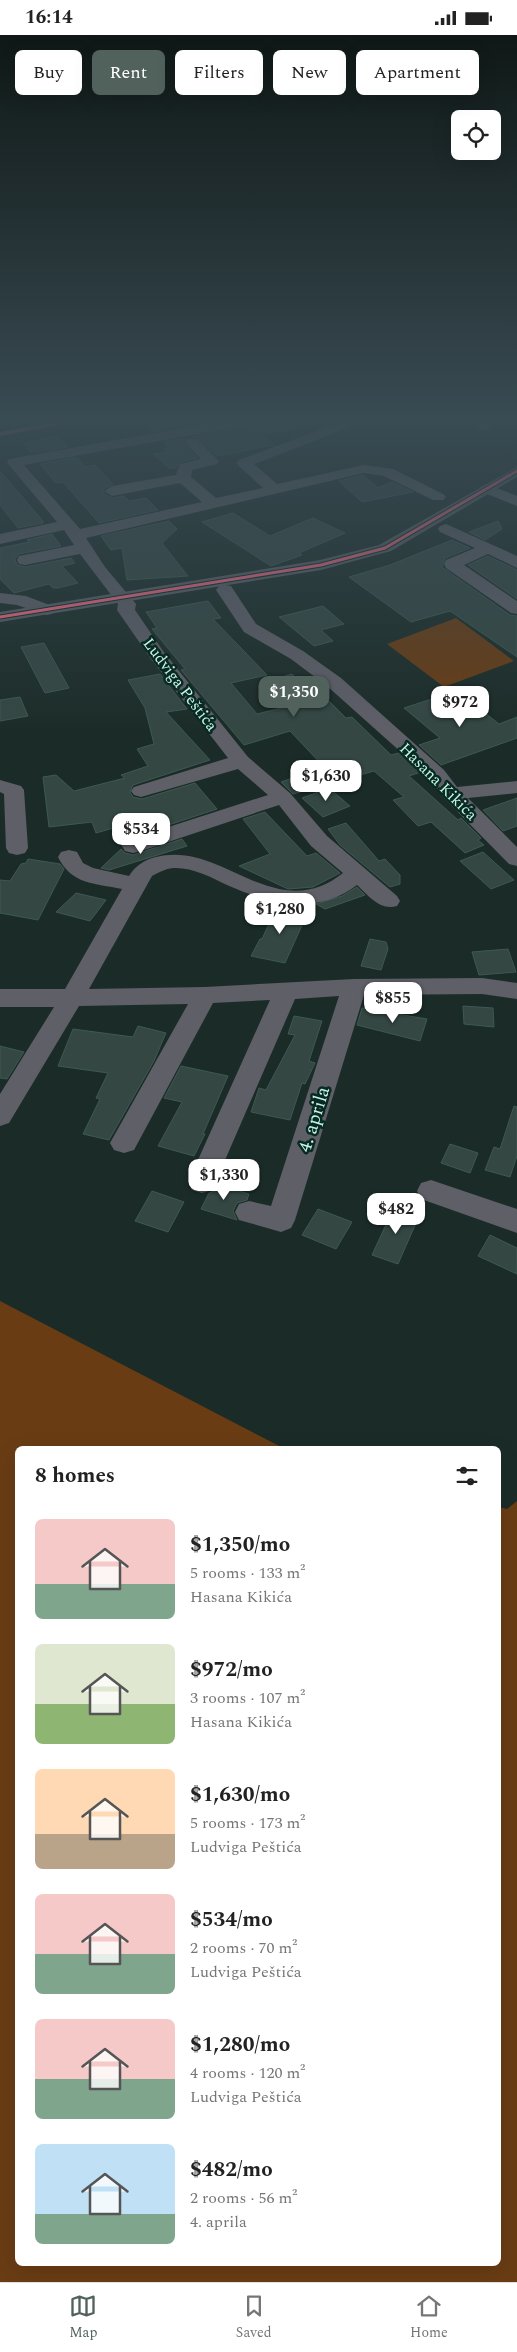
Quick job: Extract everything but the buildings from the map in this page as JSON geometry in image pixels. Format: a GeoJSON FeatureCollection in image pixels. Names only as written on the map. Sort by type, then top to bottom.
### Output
{"type":"FeatureCollection","features":[{"type":"Feature","properties":{"kind":"main road"},"geometry":{"type":"LineString","coordinates":[[0,625],[321,565],[385,548],[438,524]]}},
{"type":"Feature","properties":{"kind":"main road"},"geometry":{"type":"LineString","coordinates":[[0,617],[225,590],[323,572],[393,554],[454,524]]}},
{"type":"Feature","properties":{"kind":"street","name":"Ludviga Peštića"},"geometry":{"type":"LineString","coordinates":[[64,524],[76,536],[125,601],[126,609],[157,655],[241,761],[283,797],[319,841],[389,901]]}},
{"type":"Feature","properties":{"kind":"street"},"geometry":{"type":"LineString","coordinates":[[0,539],[76,536],[128,524]]}},
{"type":"Feature","properties":{"kind":"street"},"geometry":{"type":"LineString","coordinates":[[446,529],[517,563]]}},
{"type":"Feature","properties":{"kind":"street"},"geometry":{"type":"LineString","coordinates":[[24,560],[76,536]]}},
{"type":"Feature","properties":{"kind":"street"},"geometry":{"type":"LineString","coordinates":[[488,548],[452,565],[517,609]]}},
{"type":"Feature","properties":{"kind":"street","name":"Hasana Kikića"},"geometry":{"type":"LineString","coordinates":[[225,590],[250,628],[297,655],[334,682],[438,774],[451,794],[517,859]]}},
{"type":"Feature","properties":{"kind":"street"},"geometry":{"type":"LineString","coordinates":[[0,598],[20,600],[46,610]]}},
{"type":"Feature","properties":{"kind":"street"},"geometry":{"type":"LineString","coordinates":[[141,791],[241,761]]}},
{"type":"Feature","properties":{"kind":"street"},"geometry":{"type":"LineString","coordinates":[[0,786],[14,790],[17,848]]}},
{"type":"Feature","properties":{"kind":"street"},"geometry":{"type":"LineString","coordinates":[[451,794],[517,787]]}},
{"type":"Feature","properties":{"kind":"street"},"geometry":{"type":"LineString","coordinates":[[133,846],[283,797]]}},
{"type":"Feature","properties":{"kind":"street"},"geometry":{"type":"LineString","coordinates":[[69,857],[74,867],[86,874],[136,885]]}},
{"type":"Feature","properties":{"kind":"street"},"geometry":{"type":"LineString","coordinates":[[0,1116],[72,997],[143,871],[154,863],[170,861],[203,866],[276,896],[326,894],[357,874]]}},
{"type":"Feature","properties":{"kind":"street"},"geometry":{"type":"LineString","coordinates":[[0,998],[205,995],[354,987],[482,985],[517,991]]}},
{"type":"Feature","properties":{"kind":"street","name":"4. aprila"},"geometry":{"type":"LineString","coordinates":[[249,1212],[281,1219],[354,987]]}},
{"type":"Feature","properties":{"kind":"street"},"geometry":{"type":"LineString","coordinates":[[202,1182],[286,990]]}},
{"type":"Feature","properties":{"kind":"street"},"geometry":{"type":"LineString","coordinates":[[124,1143],[205,995]]}},
{"type":"Feature","properties":{"kind":"street"},"geometry":{"type":"LineString","coordinates":[[431,1191],[517,1221]]}},
{"type":"Feature","properties":{"kind":"shaded area"},"geometry":{"type":"Polygon","coordinates":[[[456,618],[514,661],[444,687],[387,644],[456,618]]]}},
{"type":"Feature","properties":{"kind":"shaded area"},"geometry":{"type":"Polygon","coordinates":[[[0,1301],[279,1446],[15,1446],[15,2266],[501,2266],[501,1508],[507,1509],[517,1501],[517,2282],[0,2282],[0,1301]]]}},
{"type":"Feature","properties":{"kind":"transit line"},"geometry":{"type":"LineString","coordinates":[[0,617],[321,565],[385,548],[426,524]]}}]}
